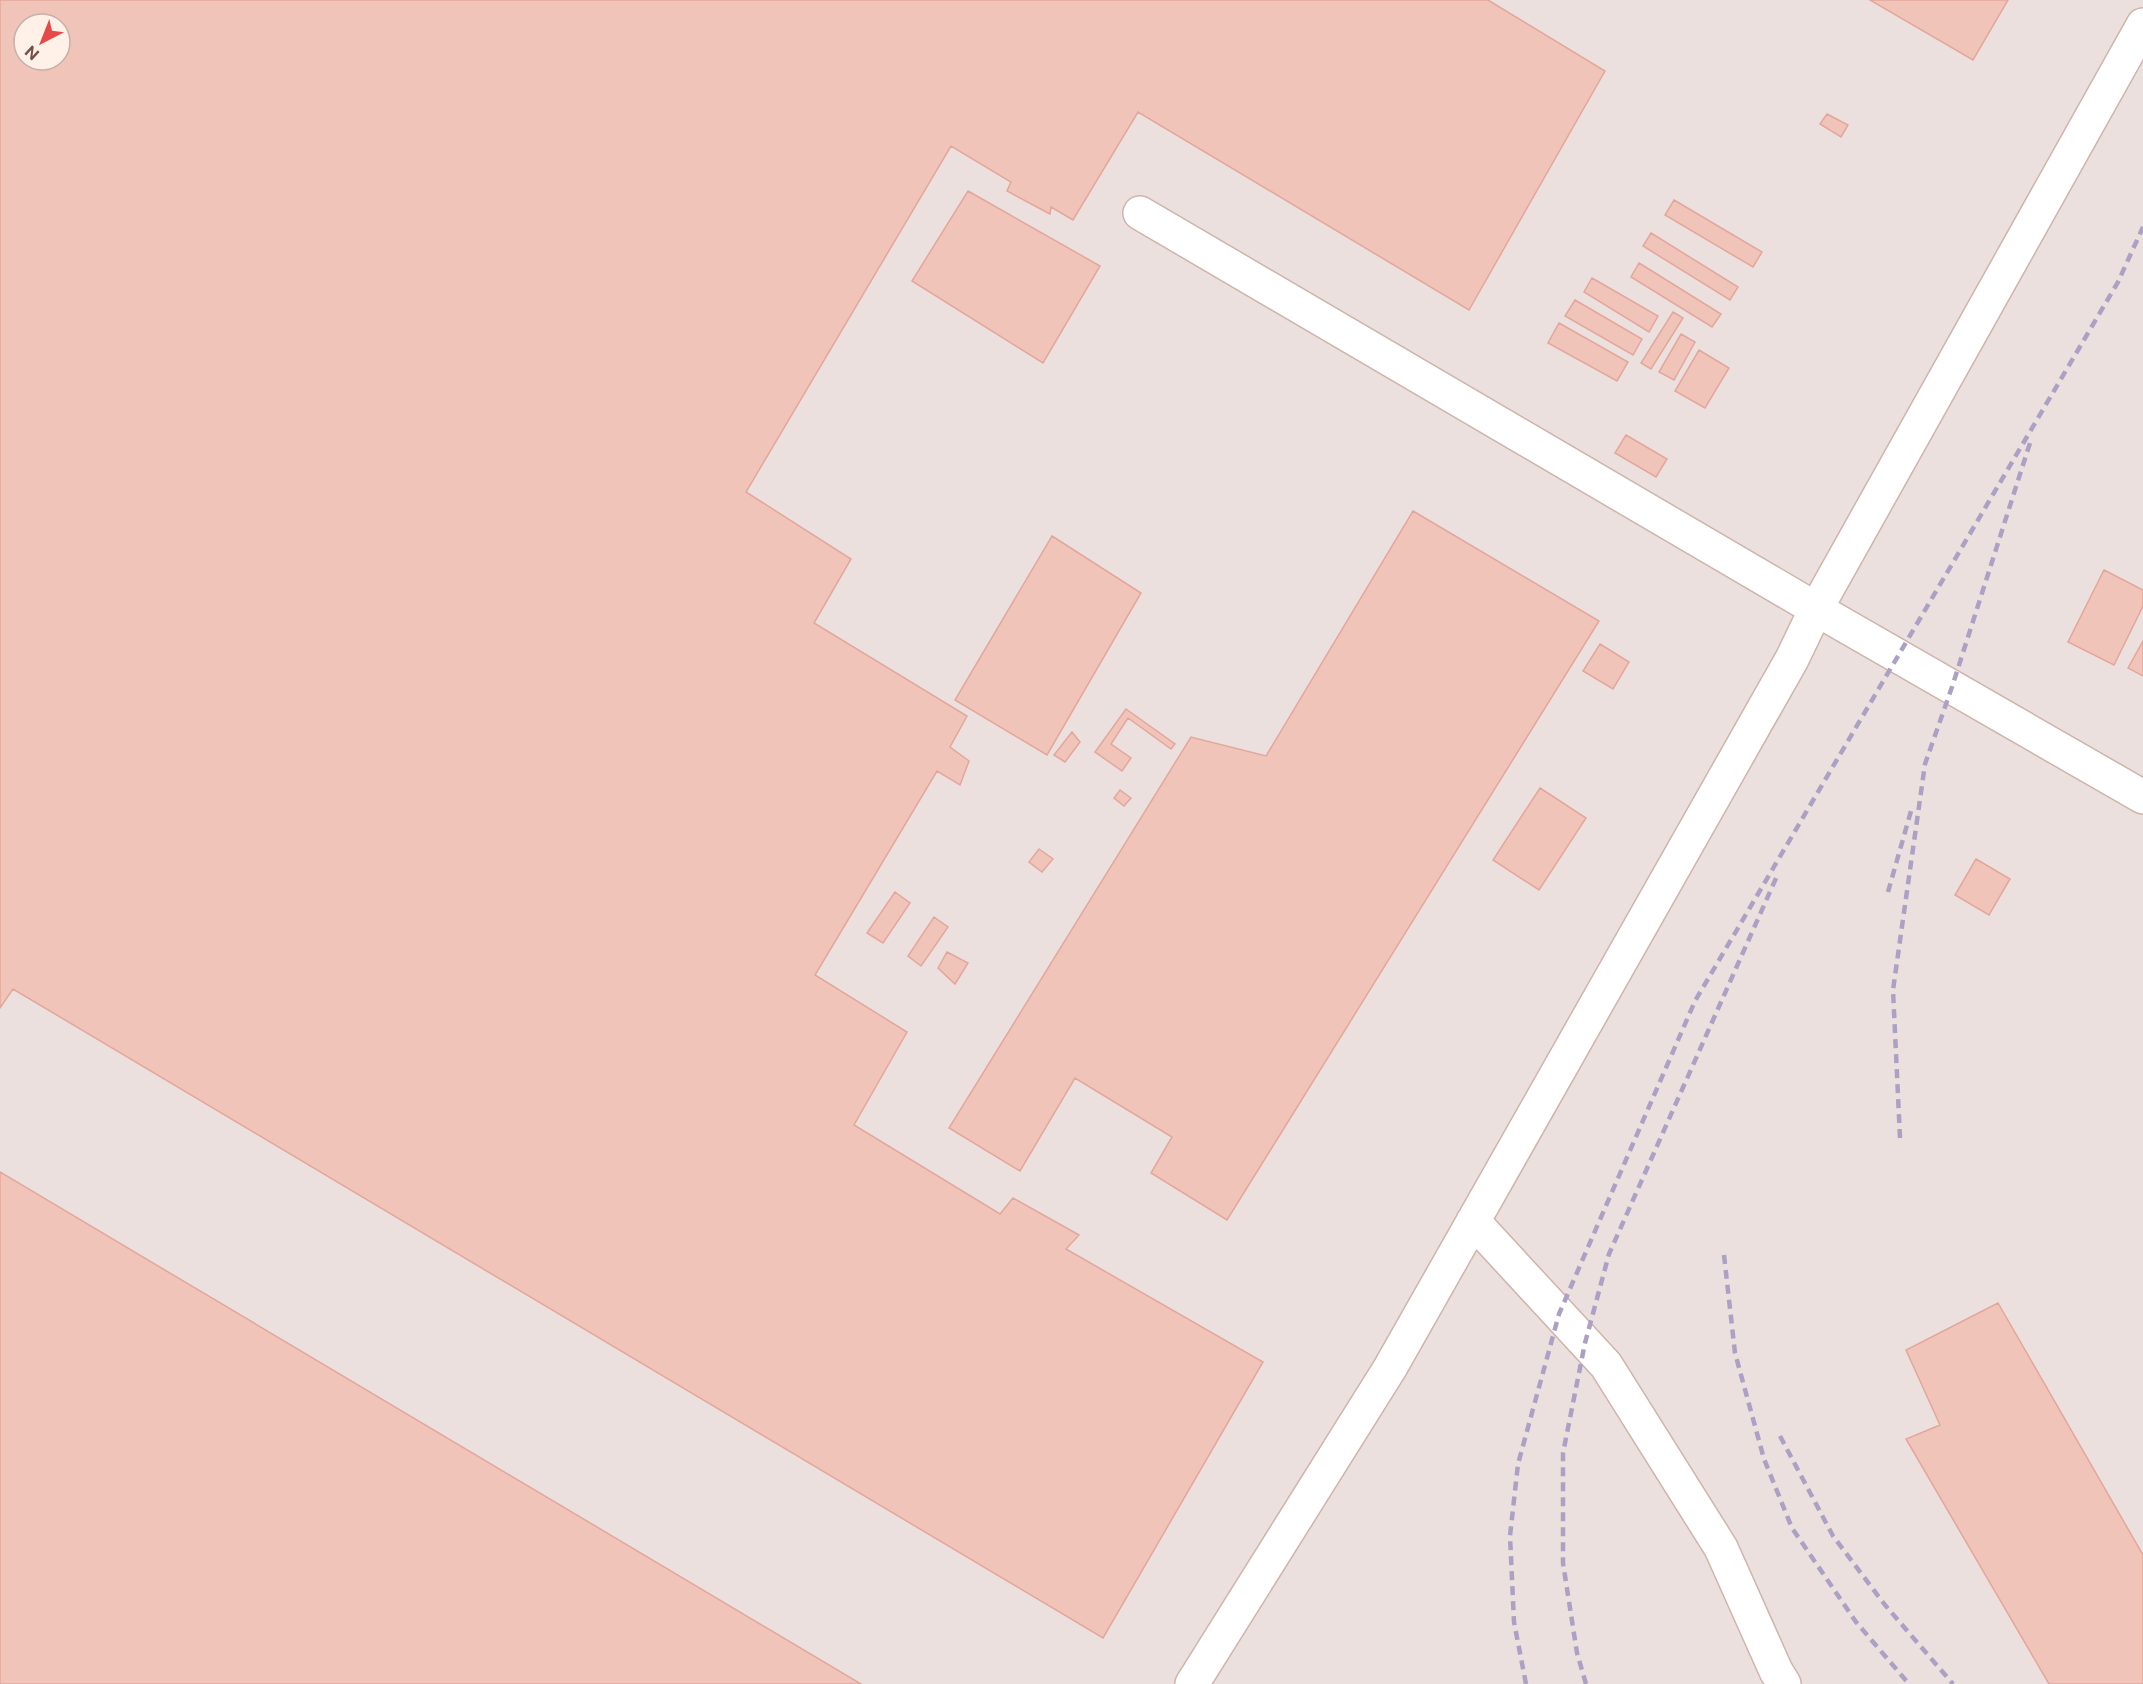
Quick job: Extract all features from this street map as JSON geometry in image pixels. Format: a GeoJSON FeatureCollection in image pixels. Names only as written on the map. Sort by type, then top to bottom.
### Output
{"type":"FeatureCollection","features":[{"type":"Feature","properties":{"kind":"lane"},"geometry":{"type":"LineString","coordinates":[[1191,1684],[1390,1368],[1787,670],[1816,609],[2143,25]]}},
{"type":"Feature","properties":{"kind":"lane"},"geometry":{"type":"LineString","coordinates":[[1140,213],[1816,609],[2143,797]]}},
{"type":"Feature","properties":{"kind":"lane"},"geometry":{"type":"LineString","coordinates":[[1473,1221],[1606,1365],[1720,1548],[1784,1684]]}},
{"type":"Feature","properties":{"kind":"shaded area"},"geometry":{"type":"Polygon","coordinates":[[[0,0],[2143,0],[2143,1684],[0,1684],[0,0]]]}},
{"type":"Feature","properties":{"kind":"building"},"geometry":{"type":"Polygon","coordinates":[[[0,0],[1488,0],[1605,71],[1469,310],[1138,112],[1073,220],[1051,207],[1050,214],[1007,191],[1011,182],[951,146],[746,492],[851,559],[814,623],[967,716],[950,747],[969,761],[960,785],[937,771],[815,975],[907,1032],[854,1125],[1000,1214],[1013,1198],[1079,1235],[1066,1249],[1263,1362],[1103,1638],[13,989],[0,1008],[0,0]]]}},
{"type":"Feature","properties":{"kind":"building"},"geometry":{"type":"Polygon","coordinates":[[[1870,0],[2008,0],[1973,60],[1870,0]]]}},
{"type":"Feature","properties":{"kind":"building"},"geometry":{"type":"Polygon","coordinates":[[[1827,114],[1848,125],[1841,137],[1820,124],[1827,114]]]}},
{"type":"Feature","properties":{"kind":"building"},"geometry":{"type":"Polygon","coordinates":[[[968,191],[1100,266],[1043,363],[912,281],[968,191]]]}},
{"type":"Feature","properties":{"kind":"building"},"geometry":{"type":"Polygon","coordinates":[[[1674,200],[1762,252],[1753,267],[1665,215],[1674,200]]]}},
{"type":"Feature","properties":{"kind":"building"},"geometry":{"type":"Polygon","coordinates":[[[1651,233],[1738,287],[1730,300],[1643,246],[1651,233]]]}},
{"type":"Feature","properties":{"kind":"building"},"geometry":{"type":"Polygon","coordinates":[[[1639,263],[1721,314],[1712,327],[1631,277],[1639,263]]]}},
{"type":"Feature","properties":{"kind":"building"},"geometry":{"type":"Polygon","coordinates":[[[1592,278],[1658,316],[1649,332],[1584,292],[1592,278]]]}},
{"type":"Feature","properties":{"kind":"building"},"geometry":{"type":"Polygon","coordinates":[[[1575,300],[1642,339],[1633,355],[1565,316],[1575,300]]]}},
{"type":"Feature","properties":{"kind":"building"},"geometry":{"type":"Polygon","coordinates":[[[1673,312],[1683,318],[1651,369],[1641,363],[1673,312]]]}},
{"type":"Feature","properties":{"kind":"building"},"geometry":{"type":"Polygon","coordinates":[[[1559,323],[1628,362],[1617,381],[1548,343],[1559,323]]]}},
{"type":"Feature","properties":{"kind":"building"},"geometry":{"type":"Polygon","coordinates":[[[1681,334],[1695,342],[1674,380],[1659,372],[1681,334]]]}},
{"type":"Feature","properties":{"kind":"building"},"geometry":{"type":"Polygon","coordinates":[[[1699,350],[1729,368],[1705,408],[1675,391],[1699,350]]]}},
{"type":"Feature","properties":{"kind":"building"},"geometry":{"type":"Polygon","coordinates":[[[1626,435],[1667,459],[1656,477],[1615,453],[1626,435]]]}},
{"type":"Feature","properties":{"kind":"building"},"geometry":{"type":"Polygon","coordinates":[[[1413,511],[1599,621],[1227,1220],[1151,1173],[1172,1137],[1075,1078],[1020,1171],[949,1128],[1191,737],[1266,756],[1413,511]]]}},
{"type":"Feature","properties":{"kind":"building"},"geometry":{"type":"Polygon","coordinates":[[[1052,536],[1141,593],[1047,755],[955,700],[1052,536]]]}},
{"type":"Feature","properties":{"kind":"building"},"geometry":{"type":"Polygon","coordinates":[[[2104,570],[2143,590],[2143,606],[2114,665],[2068,642],[2104,570]]]}},
{"type":"Feature","properties":{"kind":"building"},"geometry":{"type":"Polygon","coordinates":[[[2143,641],[2143,676],[2128,668],[2143,641]]]}},
{"type":"Feature","properties":{"kind":"building"},"geometry":{"type":"Polygon","coordinates":[[[1600,644],[1629,662],[1613,689],[1583,671],[1600,644]]]}},
{"type":"Feature","properties":{"kind":"building"},"geometry":{"type":"Polygon","coordinates":[[[1126,709],[1175,744],[1171,749],[1128,718],[1111,744],[1131,758],[1122,771],[1095,752],[1126,709]]]}},
{"type":"Feature","properties":{"kind":"building"},"geometry":{"type":"Polygon","coordinates":[[[1072,732],[1080,742],[1065,762],[1054,755],[1072,732]]]}},
{"type":"Feature","properties":{"kind":"building"},"geometry":{"type":"Polygon","coordinates":[[[1540,788],[1586,818],[1539,890],[1493,860],[1540,788]]]}},
{"type":"Feature","properties":{"kind":"building"},"geometry":{"type":"Polygon","coordinates":[[[1120,790],[1131,798],[1124,806],[1114,798],[1120,790]]]}},
{"type":"Feature","properties":{"kind":"building"},"geometry":{"type":"Polygon","coordinates":[[[1039,849],[1053,859],[1042,872],[1029,862],[1039,849]]]}},
{"type":"Feature","properties":{"kind":"building"},"geometry":{"type":"Polygon","coordinates":[[[1976,859],[2010,879],[1989,915],[1955,895],[1976,859]]]}},
{"type":"Feature","properties":{"kind":"building"},"geometry":{"type":"Polygon","coordinates":[[[895,892],[910,903],[883,943],[867,933],[895,892]]]}},
{"type":"Feature","properties":{"kind":"building"},"geometry":{"type":"Polygon","coordinates":[[[934,917],[948,927],[921,966],[908,956],[934,917]]]}},
{"type":"Feature","properties":{"kind":"building"},"geometry":{"type":"Polygon","coordinates":[[[947,952],[968,963],[955,984],[938,968],[947,952]]]}},
{"type":"Feature","properties":{"kind":"building"},"geometry":{"type":"Polygon","coordinates":[[[0,1172],[861,1684],[0,1684],[0,1172]]]}},
{"type":"Feature","properties":{"kind":"building"},"geometry":{"type":"Polygon","coordinates":[[[1998,1303],[2143,1555],[2143,1684],[2049,1684],[1906,1439],[1940,1425],[1906,1350],[1998,1303]]]}},
{"type":"Feature","properties":{"kind":"railway"},"geometry":{"type":"LineString","coordinates":[[1526,1684],[1514,1622],[1510,1536],[1518,1464],[1559,1314],[1695,1001],[2118,282],[2143,227]]}},
{"type":"Feature","properties":{"kind":"railway"},"geometry":{"type":"LineString","coordinates":[[1900,1138],[1893,990],[1925,764],[2030,443]]}},
{"type":"Feature","properties":{"kind":"railway"},"geometry":{"type":"LineString","coordinates":[[1888,892],[1911,811]]}},
{"type":"Feature","properties":{"kind":"railway"},"geometry":{"type":"LineString","coordinates":[[1586,1684],[1577,1653],[1563,1563],[1563,1453],[1585,1343],[1609,1254],[1777,876]]}},
{"type":"Feature","properties":{"kind":"railway"},"geometry":{"type":"LineString","coordinates":[[1724,1255],[1735,1353],[1764,1459],[1792,1528],[1856,1622],[1909,1684]]}},
{"type":"Feature","properties":{"kind":"railway"},"geometry":{"type":"LineString","coordinates":[[1780,1436],[1833,1536],[1885,1605],[1953,1684]]}}]}
